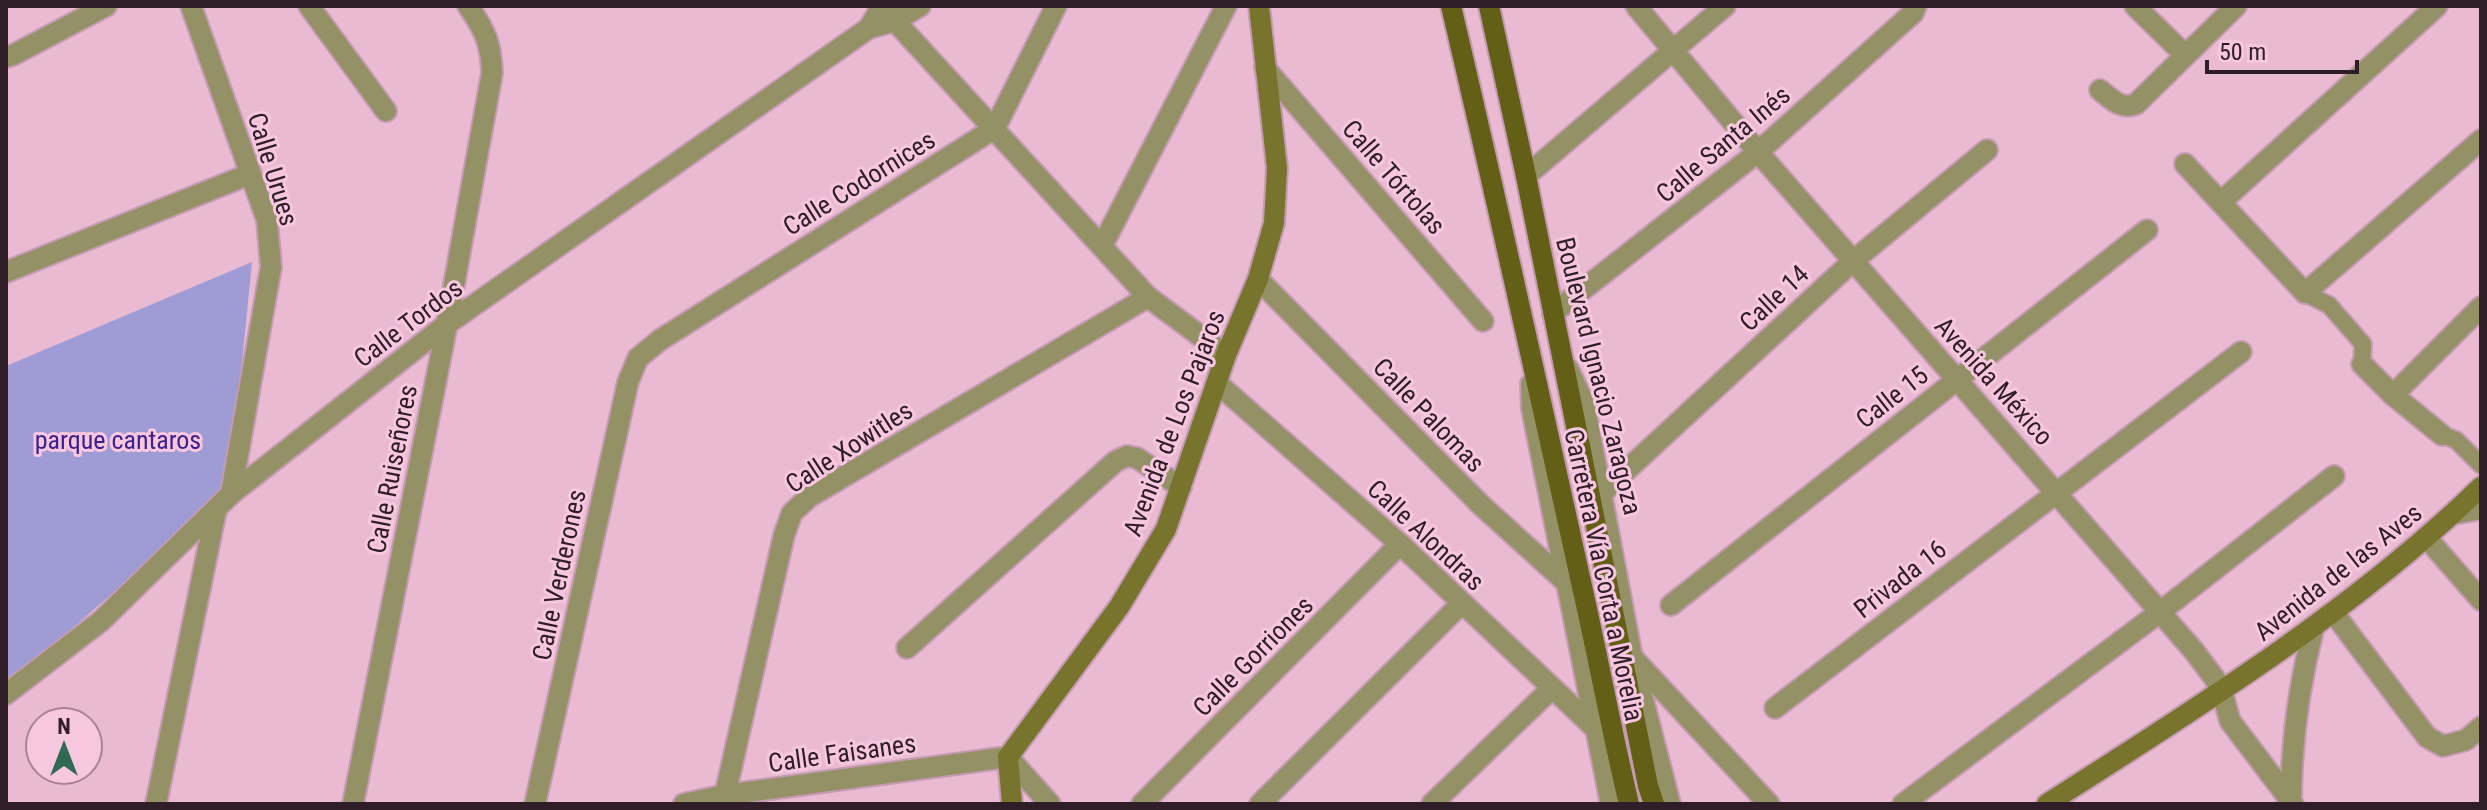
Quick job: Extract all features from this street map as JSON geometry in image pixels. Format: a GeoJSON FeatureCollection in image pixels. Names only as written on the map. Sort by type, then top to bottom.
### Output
{"type":"FeatureCollection","features":[{"type":"Feature","properties":{"kind":"main road"},"geometry":{"type":"LineString","coordinates":[[1259,6],[1265,68]]}},
{"type":"Feature","properties":{"kind":"main road"},"geometry":{"type":"LineString","coordinates":[[1451,6],[1530,356]]}},
{"type":"Feature","properties":{"kind":"main road","name":"Boulevard Ignacio Zaragoza"},"geometry":{"type":"LineString","coordinates":[[1489,6],[1563,357]]}},
{"type":"Feature","properties":{"kind":"main road","name":"Avenida de Los Pajaros"},"geometry":{"type":"LineString","coordinates":[[1008,757],[1119,607],[1166,529],[1226,355],[1258,279],[1274,223],[1277,168],[1265,68]]}},
{"type":"Feature","properties":{"kind":"main road","name":"Carretera Vía Corta a Morelia"},"geometry":{"type":"LineString","coordinates":[[1530,356],[1629,804]]}},
{"type":"Feature","properties":{"kind":"main road","name":"Carretera Vía Corta a Morelia"},"geometry":{"type":"LineString","coordinates":[[1563,357],[1654,804]]}},
{"type":"Feature","properties":{"kind":"main road","name":"Avenida de las Aves"},"geometry":{"type":"LineString","coordinates":[[2047,804],[2222,692],[2314,626],[2426,537],[2481,487]]}},
{"type":"Feature","properties":{"kind":"main road"},"geometry":{"type":"LineString","coordinates":[[1008,757],[1012,804]]}},
{"type":"Feature","properties":{"kind":"street"},"geometry":{"type":"LineString","coordinates":[[6,57],[106,6]]}},
{"type":"Feature","properties":{"kind":"street","name":"Calle Urues"},"geometry":{"type":"LineString","coordinates":[[191,6],[267,220],[271,267],[231,494]]}},
{"type":"Feature","properties":{"kind":"street"},"geometry":{"type":"LineString","coordinates":[[309,6],[386,111]]}},
{"type":"Feature","properties":{"kind":"street","name":"Calle Ruiseñores"},"geometry":{"type":"LineString","coordinates":[[353,804],[447,324],[492,73],[491,49],[484,28],[468,6]]}},
{"type":"Feature","properties":{"kind":"street","name":"Calle Tordos"},"geometry":{"type":"LineString","coordinates":[[6,694],[101,621],[231,494],[447,324],[869,28],[886,11],[920,6]]}},
{"type":"Feature","properties":{"kind":"street"},"geometry":{"type":"LineString","coordinates":[[995,128],[1056,6]]}},
{"type":"Feature","properties":{"kind":"street"},"geometry":{"type":"LineString","coordinates":[[1102,246],[1226,6]]}},
{"type":"Feature","properties":{"kind":"street","name":"Avenida México"},"geometry":{"type":"LineString","coordinates":[[1636,6],[1758,152],[2057,491],[2213,674],[2230,721],[2292,803]]}},
{"type":"Feature","properties":{"kind":"street"},"geometry":{"type":"LineString","coordinates":[[1526,176],[1725,6]]}},
{"type":"Feature","properties":{"kind":"street","name":"Calle Santa Inés"},"geometry":{"type":"LineString","coordinates":[[1553,313],[1758,152],[1913,13],[1916,6]]}},
{"type":"Feature","properties":{"kind":"street"},"geometry":{"type":"LineString","coordinates":[[2135,6],[2184,54]]}},
{"type":"Feature","properties":{"kind":"street"},"geometry":{"type":"LineString","coordinates":[[2100,90],[2121,106],[2136,104],[2236,6]]}},
{"type":"Feature","properties":{"kind":"street"},"geometry":{"type":"LineString","coordinates":[[2221,202],[2437,6]]}},
{"type":"Feature","properties":{"kind":"street"},"geometry":{"type":"LineString","coordinates":[[886,11],[1148,297],[1226,355]]}},
{"type":"Feature","properties":{"kind":"street","name":"Calle Tórtolas"},"geometry":{"type":"LineString","coordinates":[[1265,68],[1483,321]]}},
{"type":"Feature","properties":{"kind":"street","name":"Calle Codornices"},"geometry":{"type":"LineString","coordinates":[[638,358],[660,340],[995,128]]}},
{"type":"Feature","properties":{"kind":"street"},"geometry":{"type":"LineString","coordinates":[[2305,293],[2481,140]]}},
{"type":"Feature","properties":{"kind":"street","name":"Calle 14"},"geometry":{"type":"LineString","coordinates":[[1603,492],[1853,261],[1987,150]]}},
{"type":"Feature","properties":{"kind":"street"},"geometry":{"type":"LineString","coordinates":[[2185,164],[2305,293],[2329,305],[2363,344],[2362,364],[2393,395],[2442,435],[2456,440],[2481,465]]}},
{"type":"Feature","properties":{"kind":"street"},"geometry":{"type":"LineString","coordinates":[[6,272],[250,174]]}},
{"type":"Feature","properties":{"kind":"street","name":"Calle 15"},"geometry":{"type":"LineString","coordinates":[[1671,605],[2147,230]]}},
{"type":"Feature","properties":{"kind":"street","name":"Calle Palomas"},"geometry":{"type":"LineString","coordinates":[[1258,279],[1480,504],[1567,583]]}},
{"type":"Feature","properties":{"kind":"street","name":"Calle Xowitles"},"geometry":{"type":"LineString","coordinates":[[724,799],[784,535],[792,513],[809,497],[1148,297]]}},
{"type":"Feature","properties":{"kind":"street"},"geometry":{"type":"LineString","coordinates":[[2393,395],[2481,307]]}},
{"type":"Feature","properties":{"kind":"street","name":"Privada 16"},"geometry":{"type":"LineString","coordinates":[[1775,708],[2241,352]]}},
{"type":"Feature","properties":{"kind":"street"},"geometry":{"type":"LineString","coordinates":[[1530,356],[1532,409],[1611,804]]}},
{"type":"Feature","properties":{"kind":"street","name":"Boulevard Ignacio Zaragoza"},"geometry":{"type":"LineString","coordinates":[[1563,357],[1584,403],[1632,657],[1670,804]]}},
{"type":"Feature","properties":{"kind":"street","name":"Calle Verderones"},"geometry":{"type":"LineString","coordinates":[[535,804],[628,382],[638,358]]}},
{"type":"Feature","properties":{"kind":"street","name":"Calle Alondras"},"geometry":{"type":"LineString","coordinates":[[1217,383],[1400,544],[1597,730]]}},
{"type":"Feature","properties":{"kind":"street"},"geometry":{"type":"LineString","coordinates":[[907,648],[1116,461],[1127,456],[1137,458],[1181,487]]}},
{"type":"Feature","properties":{"kind":"street"},"geometry":{"type":"LineString","coordinates":[[1903,804],[2160,612],[2334,476]]}},
{"type":"Feature","properties":{"kind":"street"},"geometry":{"type":"LineString","coordinates":[[2453,514],[2481,509]]}},
{"type":"Feature","properties":{"kind":"street"},"geometry":{"type":"LineString","coordinates":[[156,804],[216,510]]}},
{"type":"Feature","properties":{"kind":"street"},"geometry":{"type":"LineString","coordinates":[[2426,537],[2481,600]]}},
{"type":"Feature","properties":{"kind":"street","name":"Calle Gorriones"},"geometry":{"type":"LineString","coordinates":[[1142,804],[1400,544]]}},
{"type":"Feature","properties":{"kind":"street"},"geometry":{"type":"LineString","coordinates":[[1260,804],[1462,603]]}},
{"type":"Feature","properties":{"kind":"street"},"geometry":{"type":"LineString","coordinates":[[2333,612],[2427,737],[2443,746],[2466,740],[2481,727]]}},
{"type":"Feature","properties":{"kind":"street"},"geometry":{"type":"LineString","coordinates":[[2292,803],[2291,766],[2298,695],[2314,626]]}},
{"type":"Feature","properties":{"kind":"street"},"geometry":{"type":"LineString","coordinates":[[1632,657],[1769,804]]}},
{"type":"Feature","properties":{"kind":"street"},"geometry":{"type":"LineString","coordinates":[[1432,804],[1552,688]]}},
{"type":"Feature","properties":{"kind":"street"},"geometry":{"type":"LineString","coordinates":[[1008,757],[1050,804]]}},
{"type":"Feature","properties":{"kind":"street","name":"Calle Faisanes"},"geometry":{"type":"LineString","coordinates":[[684,804],[1008,757]]}},
{"type":"Feature","properties":{"kind":"green space","name":"parque cantaros"},"geometry":{"type":"Polygon","coordinates":[[[252,262],[229,492],[6,686],[6,366],[252,262]]]}}]}
